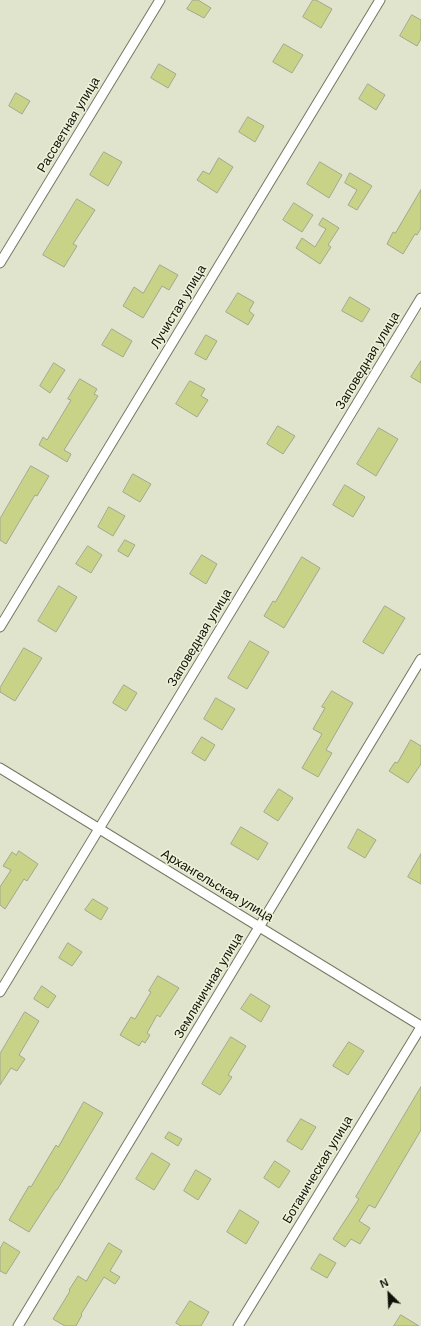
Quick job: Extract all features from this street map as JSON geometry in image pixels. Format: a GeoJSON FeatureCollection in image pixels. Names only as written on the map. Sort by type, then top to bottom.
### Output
{"type":"FeatureCollection","features":[{"type":"Feature","properties":{"kind":"street","name":"Рассветная улица"},"geometry":{"type":"LineString","coordinates":[[0,262],[160,0]]}},
{"type":"Feature","properties":{"kind":"street","name":"Лучистая улица"},"geometry":{"type":"LineString","coordinates":[[0,627],[380,0]]}},
{"type":"Feature","properties":{"kind":"street","name":"Заповедная улица"},"geometry":{"type":"LineString","coordinates":[[0,992],[421,298]]}},
{"type":"Feature","properties":{"kind":"street","name":"Земляничная улица"},"geometry":{"type":"LineString","coordinates":[[18,1326],[421,660]]}},
{"type":"Feature","properties":{"kind":"street","name":"Архангельская улица"},"geometry":{"type":"LineString","coordinates":[[0,768],[421,1027]]}},
{"type":"Feature","properties":{"kind":"street","name":"Ботаническая улица"},"geometry":{"type":"LineString","coordinates":[[238,1326],[421,1027]]}},
{"type":"Feature","properties":{"kind":"building"},"geometry":{"type":"Polygon","coordinates":[[[193,0],[198,0],[211,8],[204,18],[187,9],[193,0]]]}},
{"type":"Feature","properties":{"kind":"building"},"geometry":{"type":"Polygon","coordinates":[[[313,0],[316,0],[332,9],[321,28],[303,17],[313,0]]]}},
{"type":"Feature","properties":{"kind":"building"},"geometry":{"type":"Polygon","coordinates":[[[412,15],[421,20],[421,39],[417,46],[400,36],[412,15]]]}},
{"type":"Feature","properties":{"kind":"building"},"geometry":{"type":"Polygon","coordinates":[[[284,44],[303,55],[292,73],[273,62],[284,44]]]}},
{"type":"Feature","properties":{"kind":"building"},"geometry":{"type":"Polygon","coordinates":[[[159,64],[176,74],[168,88],[151,78],[159,64]]]}},
{"type":"Feature","properties":{"kind":"building"},"geometry":{"type":"Polygon","coordinates":[[[368,84],[385,95],[376,110],[359,99],[368,84]]]}},
{"type":"Feature","properties":{"kind":"building"},"geometry":{"type":"Polygon","coordinates":[[[16,93],[30,101],[22,114],[9,106],[16,93]]]}},
{"type":"Feature","properties":{"kind":"building"},"geometry":{"type":"Polygon","coordinates":[[[248,117],[264,126],[255,142],[239,132],[248,117]]]}},
{"type":"Feature","properties":{"kind":"building"},"geometry":{"type":"Polygon","coordinates":[[[104,152],[122,162],[108,186],[90,175],[104,152]]]}},
{"type":"Feature","properties":{"kind":"building"},"geometry":{"type":"Polygon","coordinates":[[[219,158],[233,167],[217,193],[197,180],[203,171],[209,174],[219,158]]]}},
{"type":"Feature","properties":{"kind":"building"},"geometry":{"type":"Polygon","coordinates":[[[320,162],[342,175],[329,198],[307,184],[320,162]]]}},
{"type":"Feature","properties":{"kind":"building"},"geometry":{"type":"Polygon","coordinates":[[[350,173],[372,186],[357,210],[348,205],[357,190],[345,183],[350,173]]]}},
{"type":"Feature","properties":{"kind":"building"},"geometry":{"type":"Polygon","coordinates":[[[421,190],[421,228],[417,235],[415,234],[403,254],[387,244],[393,232],[395,233],[421,190]]]}},
{"type":"Feature","properties":{"kind":"building"},"geometry":{"type":"Polygon","coordinates":[[[77,199],[95,210],[73,244],[77,246],[64,267],[43,255],[77,199]]]}},
{"type":"Feature","properties":{"kind":"building"},"geometry":{"type":"Polygon","coordinates":[[[294,203],[313,215],[302,232],[283,220],[294,203]]]}},
{"type":"Feature","properties":{"kind":"building"},"geometry":{"type":"Polygon","coordinates":[[[323,218],[339,228],[328,245],[331,247],[320,264],[296,248],[302,238],[315,247],[326,229],[319,225],[323,218]]]}},
{"type":"Feature","properties":{"kind":"building"},"geometry":{"type":"Polygon","coordinates":[[[160,265],[178,275],[169,290],[162,286],[143,318],[123,306],[134,287],[143,293],[160,265]]]}},
{"type":"Feature","properties":{"kind":"building"},"geometry":{"type":"Polygon","coordinates":[[[238,293],[254,302],[249,311],[254,315],[248,325],[226,312],[238,293]]]}},
{"type":"Feature","properties":{"kind":"building"},"geometry":{"type":"Polygon","coordinates":[[[350,297],[370,309],[362,322],[342,311],[350,297]]]}},
{"type":"Feature","properties":{"kind":"building"},"geometry":{"type":"Polygon","coordinates":[[[112,329],[132,341],[123,357],[102,345],[112,329]]]}},
{"type":"Feature","properties":{"kind":"building"},"geometry":{"type":"Polygon","coordinates":[[[206,335],[217,341],[206,360],[195,354],[206,335]]]}},
{"type":"Feature","properties":{"kind":"building"},"geometry":{"type":"Polygon","coordinates":[[[421,361],[421,383],[411,377],[421,361]]]}},
{"type":"Feature","properties":{"kind":"building"},"geometry":{"type":"Polygon","coordinates":[[[54,363],[65,370],[50,393],[40,386],[54,363]]]}},
{"type":"Feature","properties":{"kind":"building"},"geometry":{"type":"Polygon","coordinates":[[[80,379],[97,389],[94,394],[98,396],[64,450],[71,454],[67,462],[39,445],[43,437],[47,440],[71,400],[68,399],[80,379]]]}},
{"type":"Feature","properties":{"kind":"building"},"geometry":{"type":"Polygon","coordinates":[[[190,381],[205,389],[201,396],[208,400],[197,417],[176,404],[190,381]]]}},
{"type":"Feature","properties":{"kind":"building"},"geometry":{"type":"Polygon","coordinates":[[[278,426],[295,436],[283,454],[267,444],[278,426]]]}},
{"type":"Feature","properties":{"kind":"building"},"geometry":{"type":"Polygon","coordinates":[[[379,428],[398,439],[376,476],[357,464],[379,428]]]}},
{"type":"Feature","properties":{"kind":"building"},"geometry":{"type":"Polygon","coordinates":[[[31,466],[49,476],[37,496],[35,495],[6,544],[0,540],[0,519],[31,466]]]}},
{"type":"Feature","properties":{"kind":"building"},"geometry":{"type":"Polygon","coordinates":[[[133,474],[151,484],[140,502],[123,492],[133,474]]]}},
{"type":"Feature","properties":{"kind":"building"},"geometry":{"type":"Polygon","coordinates":[[[345,485],[365,497],[353,517],[333,505],[345,485]]]}},
{"type":"Feature","properties":{"kind":"building"},"geometry":{"type":"Polygon","coordinates":[[[109,507],[125,516],[113,536],[98,527],[109,507]]]}},
{"type":"Feature","properties":{"kind":"building"},"geometry":{"type":"Polygon","coordinates":[[[125,540],[135,545],[128,557],[118,551],[125,540]]]}},
{"type":"Feature","properties":{"kind":"building"},"geometry":{"type":"Polygon","coordinates":[[[88,546],[102,555],[91,573],[76,564],[88,546]]]}},
{"type":"Feature","properties":{"kind":"building"},"geometry":{"type":"Polygon","coordinates":[[[202,555],[217,564],[206,584],[190,574],[202,555]]]}},
{"type":"Feature","properties":{"kind":"building"},"geometry":{"type":"Polygon","coordinates":[[[302,557],[320,568],[284,628],[264,616],[273,601],[275,602],[302,557]]]}},
{"type":"Feature","properties":{"kind":"building"},"geometry":{"type":"Polygon","coordinates":[[[59,586],[77,597],[56,632],[38,621],[59,586]]]}},
{"type":"Feature","properties":{"kind":"building"},"geometry":{"type":"Polygon","coordinates":[[[385,606],[405,618],[383,654],[363,642],[385,606]]]}},
{"type":"Feature","properties":{"kind":"building"},"geometry":{"type":"Polygon","coordinates":[[[250,641],[269,652],[247,689],[228,678],[250,641]]]}},
{"type":"Feature","properties":{"kind":"building"},"geometry":{"type":"Polygon","coordinates":[[[24,648],[42,658],[15,701],[0,692],[0,688],[24,648]]]}},
{"type":"Feature","properties":{"kind":"building"},"geometry":{"type":"Polygon","coordinates":[[[124,685],[137,693],[126,711],[113,703],[124,685]]]}},
{"type":"Feature","properties":{"kind":"building"},"geometry":{"type":"Polygon","coordinates":[[[332,691],[353,703],[326,750],[332,753],[318,777],[302,768],[322,734],[313,729],[325,708],[322,707],[332,691]]]}},
{"type":"Feature","properties":{"kind":"building"},"geometry":{"type":"Polygon","coordinates":[[[216,698],[235,709],[222,730],[204,719],[216,698]]]}},
{"type":"Feature","properties":{"kind":"building"},"geometry":{"type":"Polygon","coordinates":[[[202,737],[215,745],[205,761],[192,753],[202,737]]]}},
{"type":"Feature","properties":{"kind":"building"},"geometry":{"type":"Polygon","coordinates":[[[411,740],[421,746],[421,764],[408,783],[389,771],[395,762],[397,763],[411,740]]]}},
{"type":"Feature","properties":{"kind":"building"},"geometry":{"type":"Polygon","coordinates":[[[279,789],[293,798],[278,821],[264,812],[279,789]]]}},
{"type":"Feature","properties":{"kind":"building"},"geometry":{"type":"Polygon","coordinates":[[[241,827],[268,843],[258,860],[231,844],[241,827]]]}},
{"type":"Feature","properties":{"kind":"building"},"geometry":{"type":"Polygon","coordinates":[[[358,829],[376,840],[365,858],[348,848],[358,829]]]}},
{"type":"Feature","properties":{"kind":"building"},"geometry":{"type":"Polygon","coordinates":[[[19,851],[38,864],[27,881],[24,879],[5,909],[0,905],[0,887],[11,870],[3,866],[12,852],[16,855],[19,851]]]}},
{"type":"Feature","properties":{"kind":"building"},"geometry":{"type":"Polygon","coordinates":[[[421,854],[421,884],[408,877],[421,854]]]}},
{"type":"Feature","properties":{"kind":"building"},"geometry":{"type":"Polygon","coordinates":[[[93,899],[108,908],[101,920],[85,910],[93,899]]]}},
{"type":"Feature","properties":{"kind":"building"},"geometry":{"type":"Polygon","coordinates":[[[68,943],[82,952],[72,966],[59,958],[68,943]]]}},
{"type":"Feature","properties":{"kind":"building"},"geometry":{"type":"Polygon","coordinates":[[[158,976],[179,988],[160,1017],[157,1015],[147,1033],[150,1035],[145,1043],[142,1041],[139,1046],[120,1035],[131,1017],[135,1019],[151,992],[149,991],[158,976]]]}},
{"type":"Feature","properties":{"kind":"building"},"geometry":{"type":"Polygon","coordinates":[[[42,986],[56,996],[48,1008],[34,999],[42,986]]]}},
{"type":"Feature","properties":{"kind":"building"},"geometry":{"type":"Polygon","coordinates":[[[251,994],[270,1006],[261,1022],[241,1009],[251,994]]]}},
{"type":"Feature","properties":{"kind":"building"},"geometry":{"type":"Polygon","coordinates":[[[25,1012],[39,1021],[19,1055],[25,1059],[17,1071],[11,1068],[0,1085],[0,1054],[25,1012]]]}},
{"type":"Feature","properties":{"kind":"building"},"geometry":{"type":"Polygon","coordinates":[[[231,1037],[246,1046],[228,1075],[232,1077],[220,1095],[202,1084],[231,1037]]]}},
{"type":"Feature","properties":{"kind":"building"},"geometry":{"type":"Polygon","coordinates":[[[349,1042],[364,1051],[348,1075],[333,1066],[349,1042]]]}},
{"type":"Feature","properties":{"kind":"building"},"geometry":{"type":"Polygon","coordinates":[[[421,1087],[421,1130],[375,1208],[369,1205],[359,1221],[370,1228],[360,1244],[351,1239],[345,1247],[333,1239],[359,1199],[356,1197],[421,1087]]]}},
{"type":"Feature","properties":{"kind":"building"},"geometry":{"type":"Polygon","coordinates":[[[84,1102],[103,1113],[57,1190],[29,1232],[9,1220],[56,1145],[58,1147],[84,1102]]]}},
{"type":"Feature","properties":{"kind":"building"},"geometry":{"type":"Polygon","coordinates":[[[301,1119],[316,1127],[302,1150],[287,1141],[301,1119]]]}},
{"type":"Feature","properties":{"kind":"building"},"geometry":{"type":"Polygon","coordinates":[[[169,1132],[182,1139],[178,1146],[165,1138],[169,1132]]]}},
{"type":"Feature","properties":{"kind":"building"},"geometry":{"type":"Polygon","coordinates":[[[152,1153],[170,1164],[154,1190],[136,1179],[152,1153]]]}},
{"type":"Feature","properties":{"kind":"building"},"geometry":{"type":"Polygon","coordinates":[[[275,1161],[290,1171],[279,1188],[264,1178],[275,1161]]]}},
{"type":"Feature","properties":{"kind":"building"},"geometry":{"type":"Polygon","coordinates":[[[196,1170],[211,1179],[198,1200],[184,1191],[196,1170]]]}},
{"type":"Feature","properties":{"kind":"building"},"geometry":{"type":"Polygon","coordinates":[[[240,1210],[259,1222],[246,1244],[227,1232],[240,1210]]]}},
{"type":"Feature","properties":{"kind":"building"},"geometry":{"type":"Polygon","coordinates":[[[4,1242],[20,1252],[6,1274],[0,1271],[0,1249],[4,1242]]]}},
{"type":"Feature","properties":{"kind":"building"},"geometry":{"type":"Polygon","coordinates":[[[109,1243],[122,1251],[110,1271],[120,1277],[115,1284],[104,1277],[81,1314],[82,1315],[76,1326],[65,1326],[53,1319],[78,1276],[86,1281],[109,1243]]]}},
{"type":"Feature","properties":{"kind":"building"},"geometry":{"type":"Polygon","coordinates":[[[320,1254],[336,1263],[327,1278],[311,1269],[320,1254]]]}},
{"type":"Feature","properties":{"kind":"building"},"geometry":{"type":"Polygon","coordinates":[[[190,1301],[209,1312],[201,1326],[181,1326],[176,1323],[190,1301]]]}},
{"type":"Feature","properties":{"kind":"building"},"geometry":{"type":"Polygon","coordinates":[[[401,1315],[419,1326],[394,1326],[401,1315]]]}}]}
